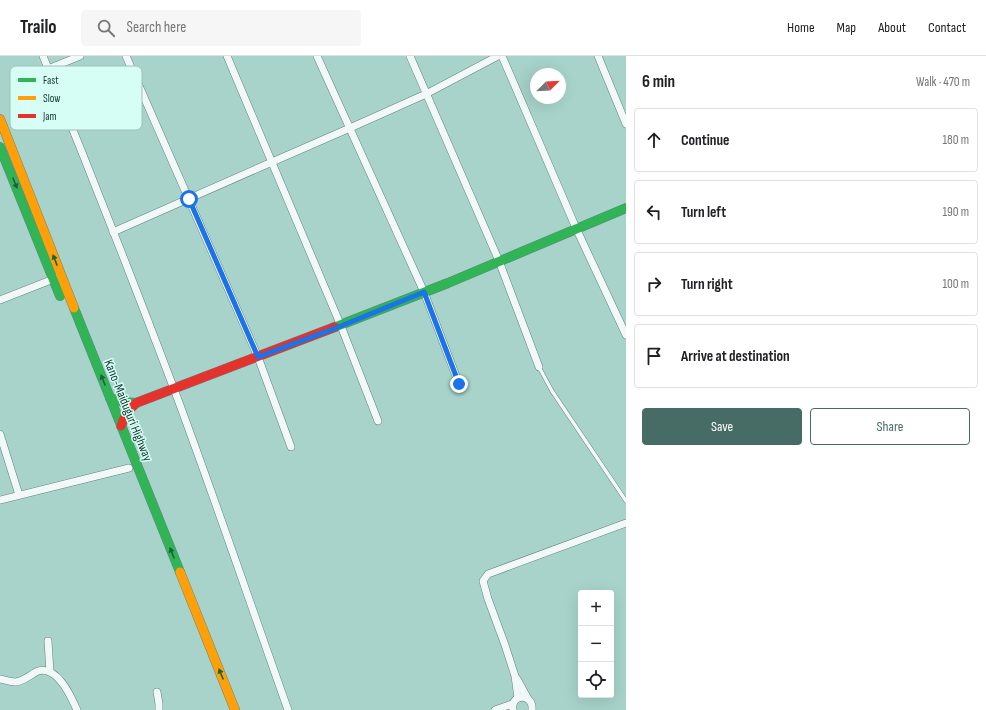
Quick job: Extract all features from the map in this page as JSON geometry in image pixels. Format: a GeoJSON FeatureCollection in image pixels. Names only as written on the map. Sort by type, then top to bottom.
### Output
{"type":"FeatureCollection","features":[{"type":"Feature","properties":{"kind":"main road","name":"Kano-Maiduguri Highway"},"geometry":{"type":"LineString","coordinates":[[0,119],[129,468],[226,710]]}},
{"type":"Feature","properties":{"kind":"main road","name":"Kano-Maiduguri Highway"},"geometry":{"type":"LineString","coordinates":[[0,147],[110,398],[235,710]]}},
{"type":"Feature","properties":{"kind":"main road"},"geometry":{"type":"LineString","coordinates":[[121,426],[128,409],[136,403],[341,326],[626,208]]}},
{"type":"Feature","properties":{"kind":"main road"},"geometry":{"type":"LineString","coordinates":[[110,398],[118,402],[136,403]]}},
{"type":"Feature","properties":{"kind":"street"},"geometry":{"type":"LineString","coordinates":[[43,56],[47,66]]}},
{"type":"Feature","properties":{"kind":"street"},"geometry":{"type":"LineString","coordinates":[[55,66],[80,56]]}},
{"type":"Feature","properties":{"kind":"street"},"geometry":{"type":"LineString","coordinates":[[126,56],[130,66]]}},
{"type":"Feature","properties":{"kind":"street"},"geometry":{"type":"LineString","coordinates":[[227,56],[341,326],[378,421]]}},
{"type":"Feature","properties":{"kind":"street"},"geometry":{"type":"LineString","coordinates":[[317,56],[424,292],[459,384]]}},
{"type":"Feature","properties":{"kind":"street"},"geometry":{"type":"LineString","coordinates":[[410,56],[500,261],[539,367]]}},
{"type":"Feature","properties":{"kind":"street"},"geometry":{"type":"LineString","coordinates":[[113,232],[426,94],[498,56]]}},
{"type":"Feature","properties":{"kind":"street"},"geometry":{"type":"LineString","coordinates":[[502,56],[576,228],[626,335]]}},
{"type":"Feature","properties":{"kind":"street"},"geometry":{"type":"LineString","coordinates":[[598,56],[626,124]]}},
{"type":"Feature","properties":{"kind":"street"},"geometry":{"type":"LineString","coordinates":[[142,92],[258,357],[291,447]]}},
{"type":"Feature","properties":{"kind":"street"},"geometry":{"type":"LineString","coordinates":[[72,130],[174,389],[288,710]]}},
{"type":"Feature","properties":{"kind":"street"},"geometry":{"type":"LineString","coordinates":[[0,300],[58,277]]}},
{"type":"Feature","properties":{"kind":"street"},"geometry":{"type":"LineString","coordinates":[[0,434],[19,495]]}},
{"type":"Feature","properties":{"kind":"street"},"geometry":{"type":"LineString","coordinates":[[0,500],[129,468]]}},
{"type":"Feature","properties":{"kind":"street"},"geometry":{"type":"LineString","coordinates":[[518,698],[515,676],[485,591],[483,580],[488,574],[626,523]]}},
{"type":"Feature","properties":{"kind":"street"},"geometry":{"type":"LineString","coordinates":[[48,641],[50,672]]}},
{"type":"Feature","properties":{"kind":"street"},"geometry":{"type":"LineString","coordinates":[[0,679],[17,682],[40,671],[50,672],[61,680],[77,710]]}},
{"type":"Feature","properties":{"kind":"street"},"geometry":{"type":"LineString","coordinates":[[515,676],[532,704],[532,710]]}},
{"type":"Feature","properties":{"kind":"street"},"geometry":{"type":"LineString","coordinates":[[157,692],[159,710]]}},
{"type":"Feature","properties":{"kind":"street"},"geometry":{"type":"LineString","coordinates":[[495,710],[512,707],[518,698],[523,697],[528,699]]}},
{"type":"Feature","properties":{"kind":"lane"},"geometry":{"type":"LineString","coordinates":[[539,367],[552,391],[626,501]]}},
{"type":"Feature","properties":{"kind":"traffic: fast"},"geometry":{"type":"LineString","coordinates":[[0,147],[60,296]]}},
{"type":"Feature","properties":{"kind":"traffic: fast"},"geometry":{"type":"LineString","coordinates":[[335,327],[448,283],[626,208]]}},
{"type":"Feature","properties":{"kind":"traffic: fast"},"geometry":{"type":"LineString","coordinates":[[74,308],[180,572]]}},
{"type":"Feature","properties":{"kind":"traffic: fast"},"geometry":{"type":"LineString","coordinates":[[110,398],[123,402],[136,403]]}},
{"type":"Feature","properties":{"kind":"traffic: slow"},"geometry":{"type":"LineString","coordinates":[[0,119],[74,308]]}},
{"type":"Feature","properties":{"kind":"traffic: slow"},"geometry":{"type":"LineString","coordinates":[[180,572],[235,710]]}},
{"type":"Feature","properties":{"kind":"traffic: jam"},"geometry":{"type":"LineString","coordinates":[[121,426],[126,413],[136,403],[335,327]]}},
{"type":"Feature","properties":{"kind":"route"},"geometry":{"type":"LineString","coordinates":[[189,199],[258,357],[341,326],[424,292],[459,384]]}}]}
